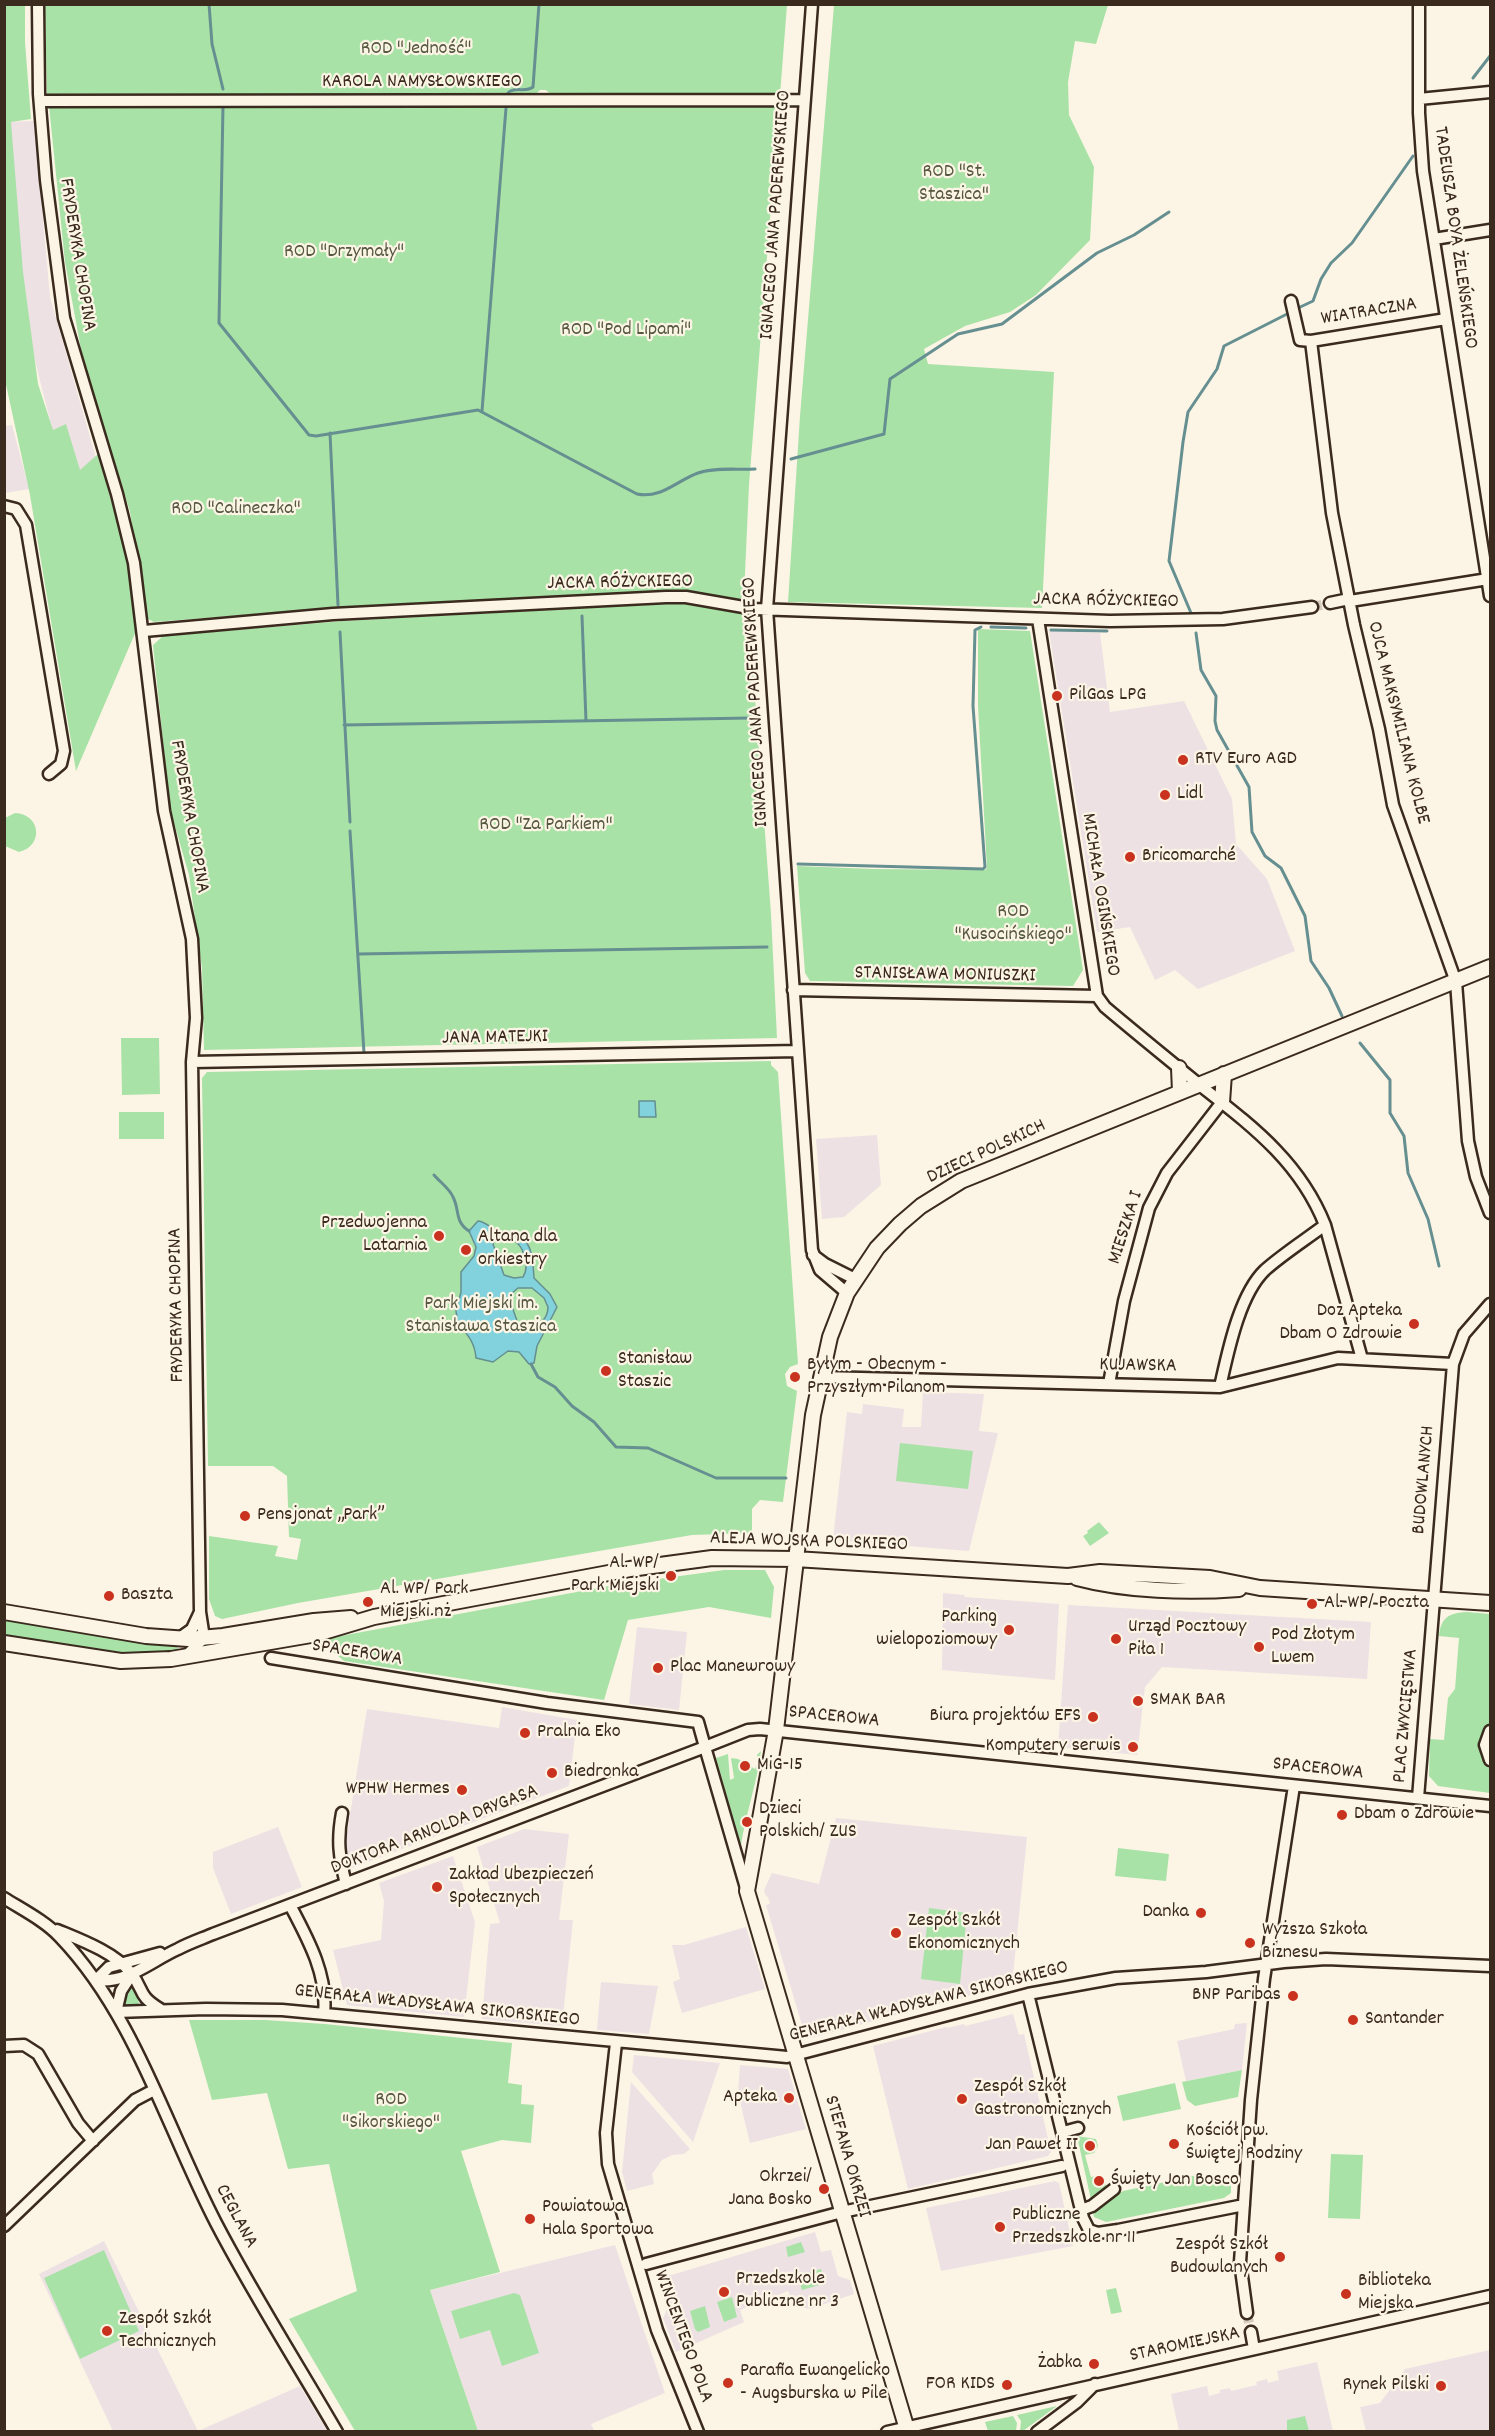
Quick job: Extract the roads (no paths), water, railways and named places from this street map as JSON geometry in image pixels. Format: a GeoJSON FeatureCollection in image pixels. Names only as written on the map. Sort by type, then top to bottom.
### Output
{"type":"FeatureCollection","features":[{"type":"Feature","properties":{"kind":"street","name":"FRYDERYKA CHOPINA"},"geometry":{"type":"LineString","coordinates":[[38,4],[40,101],[46,180],[64,318],[127,530],[144,631],[164,811],[192,939],[196,1018],[192,1062],[200,1612],[204,1638]]}},
{"type":"Feature","properties":{"kind":"street","name":"IGNACEGO JANA PADEREWSKIEGO"},"geometry":{"type":"LineString","coordinates":[[812,4],[767,609],[813,1254],[822,1273],[847,1293]]}},
{"type":"Feature","properties":{"kind":"street","name":"TADEUSZA BOYA ŻELEŃSKIEGO"},"geometry":{"type":"LineString","coordinates":[[1419,4],[1419,99],[1423,171],[1491,596]]}},
{"type":"Feature","properties":{"kind":"street","name":"TADEUSZA BOYA ŻELEŃSKIEGO"},"geometry":{"type":"LineString","coordinates":[[1419,99],[1491,92]]}},
{"type":"Feature","properties":{"kind":"street","name":"KAROLA NAMYSŁOWSKIEGO"},"geometry":{"type":"LineString","coordinates":[[40,101],[804,100]]}},
{"type":"Feature","properties":{"kind":"street"},"geometry":{"type":"LineString","coordinates":[[1434,239],[1491,230]]}},
{"type":"Feature","properties":{"kind":"street","name":"WIATRACZNA"},"geometry":{"type":"LineString","coordinates":[[1291,301],[1300,340],[1446,319]]}},
{"type":"Feature","properties":{"kind":"street","name":"OJCA MAKSYMILIANA KOLBE"},"geometry":{"type":"LineString","coordinates":[[1311,340],[1332,513],[1349,600],[1393,805],[1456,982],[1468,1141],[1476,1177],[1491,1213]]}},
{"type":"Feature","properties":{"kind":"street"},"geometry":{"type":"LineString","coordinates":[[4,506],[16,509],[26,525],[64,751],[61,764],[49,774]]}},
{"type":"Feature","properties":{"kind":"street"},"geometry":{"type":"LineString","coordinates":[[1330,603],[1488,573]]}},
{"type":"Feature","properties":{"kind":"street","name":"JACKA RÓŻYCKIEGO"},"geometry":{"type":"LineString","coordinates":[[144,631],[333,614],[666,597],[686,597],[755,609],[1038,619],[1194,621],[1254,616],[1312,607]]}},
{"type":"Feature","properties":{"kind":"street","name":"MICHAŁA OGIŃSKIEGO"},"geometry":{"type":"LineString","coordinates":[[1038,619],[1097,996],[1105,1007],[1266,1138],[1283,1157],[1318,1208],[1362,1359]]}},
{"type":"Feature","properties":{"kind":"street","name":"DZIECI POLSKICH"},"geometry":{"type":"LineString","coordinates":[[776,1730],[813,1414],[820,1377],[834,1324],[847,1293],[877,1248],[900,1224],[945,1190],[986,1170],[1491,967]]}},
{"type":"Feature","properties":{"kind":"street","name":"STANISŁAWA MONIUSZKI"},"geometry":{"type":"LineString","coordinates":[[793,990],[1097,996]]}},
{"type":"Feature","properties":{"kind":"street","name":"JANA MATEJKI"},"geometry":{"type":"LineString","coordinates":[[192,1062],[798,1051]]}},
{"type":"Feature","properties":{"kind":"street"},"geometry":{"type":"LineString","coordinates":[[1179,1068],[1180,1092]]}},
{"type":"Feature","properties":{"kind":"street"},"geometry":{"type":"LineString","coordinates":[[1222,1102],[1224,1074]]}},
{"type":"Feature","properties":{"kind":"street","name":"MIESZKA I"},"geometry":{"type":"LineString","coordinates":[[1109,1384],[1124,1301],[1149,1208],[1167,1173],[1222,1102]]}},
{"type":"Feature","properties":{"kind":"street"},"geometry":{"type":"LineString","coordinates":[[1220,1387],[1243,1305],[1255,1282],[1265,1271],[1325,1226]]}},
{"type":"Feature","properties":{"kind":"street"},"geometry":{"type":"LineString","coordinates":[[813,1254],[825,1264],[855,1279]]}},
{"type":"Feature","properties":{"kind":"street","name":"BUDOWLANYCH"},"geometry":{"type":"LineString","coordinates":[[1434,1599],[1453,1364],[1464,1334],[1491,1304]]}},
{"type":"Feature","properties":{"kind":"street","name":"KUJAWSKA"},"geometry":{"type":"LineString","coordinates":[[820,1377],[1220,1387],[1338,1358],[1453,1364]]}},
{"type":"Feature","properties":{"kind":"street","name":"ALEJA WOJSKA POLSKIEGO"},"geometry":{"type":"LineString","coordinates":[[4,1643],[121,1661],[184,1658],[317,1634],[374,1617],[669,1563],[733,1557],[1068,1576],[1100,1584],[1153,1588],[1210,1591],[1260,1588],[1491,1603]]}},
{"type":"Feature","properties":{"kind":"street","name":"PLAC ZWYCIĘSTWA"},"geometry":{"type":"LineString","coordinates":[[1434,1599],[1418,1798],[1491,1806]]}},
{"type":"Feature","properties":{"kind":"street","name":"ALEJA WOJSKA POLSKIEGO"},"geometry":{"type":"LineString","coordinates":[[4,1612],[146,1636],[178,1639],[204,1638],[314,1621],[374,1617]]}},
{"type":"Feature","properties":{"kind":"street"},"geometry":{"type":"LineString","coordinates":[[178,1639],[192,1629],[200,1612]]}},
{"type":"Feature","properties":{"kind":"street"},"geometry":{"type":"LineString","coordinates":[[184,1658],[194,1651],[204,1638]]}},
{"type":"Feature","properties":{"kind":"street","name":"SPACEROWA"},"geometry":{"type":"LineString","coordinates":[[271,1658],[547,1703],[698,1722],[705,1747],[748,1730],[776,1730],[1418,1798]]}},
{"type":"Feature","properties":{"kind":"street","name":"STEFANA OKRZEI"},"geometry":{"type":"LineString","coordinates":[[747,1891],[776,1730]]}},
{"type":"Feature","properties":{"kind":"street"},"geometry":{"type":"LineString","coordinates":[[1491,1731],[1485,1745],[1491,1760]]}},
{"type":"Feature","properties":{"kind":"street","name":"STEFANA OKRZEI"},"geometry":{"type":"LineString","coordinates":[[705,1747],[842,2212],[909,2429]]}},
{"type":"Feature","properties":{"kind":"street","name":"DOKTORA ARNOLDA DRYGASA"},"geometry":{"type":"LineString","coordinates":[[96,1980],[105,1969],[177,1949],[705,1747]]}},
{"type":"Feature","properties":{"kind":"street"},"geometry":{"type":"LineString","coordinates":[[1247,2313],[1240,2271],[1254,2066],[1294,1786]]}},
{"type":"Feature","properties":{"kind":"street"},"geometry":{"type":"LineString","coordinates":[[342,1812],[338,1837],[340,1862],[346,1884]]}},
{"type":"Feature","properties":{"kind":"street"},"geometry":{"type":"LineString","coordinates":[[4,1898],[51,1928],[79,1939],[121,1963],[132,1974],[145,2000],[161,2010]]}},
{"type":"Feature","properties":{"kind":"street"},"geometry":{"type":"LineString","coordinates":[[290,1905],[322,1976],[325,1991],[324,2014]]}},
{"type":"Feature","properties":{"kind":"street","name":"CEGLANA"},"geometry":{"type":"LineString","coordinates":[[51,1928],[96,1980],[116,2012],[216,2224],[338,2432]]}},
{"type":"Feature","properties":{"kind":"street","name":"DOKTORA ARNOLDA DRYGASA"},"geometry":{"type":"LineString","coordinates":[[96,1980],[112,1981],[132,1974],[177,1949]]}},
{"type":"Feature","properties":{"kind":"street","name":"GENERAŁA WŁADYSŁAWA SIKORSKIEGO"},"geometry":{"type":"LineString","coordinates":[[116,2012],[262,2009],[775,2057],[796,2056],[1028,1994],[1116,1978],[1345,1959],[1491,1966]]}},
{"type":"Feature","properties":{"kind":"street"},"geometry":{"type":"LineString","coordinates":[[116,2012],[124,1985],[132,1974]]}},
{"type":"Feature","properties":{"kind":"street"},"geometry":{"type":"LineString","coordinates":[[1028,1994],[1085,2226],[1089,2230],[1098,2233],[1244,2205]]}},
{"type":"Feature","properties":{"kind":"street","name":"WINCENTEGO POLA"},"geometry":{"type":"LineString","coordinates":[[616,2043],[607,2122],[606,2155],[657,2330],[698,2432]]}},
{"type":"Feature","properties":{"kind":"street"},"geometry":{"type":"LineString","coordinates":[[4,2046],[24,2045],[38,2054],[78,2123],[93,2141]]}},
{"type":"Feature","properties":{"kind":"street"},"geometry":{"type":"LineString","coordinates":[[4,2226],[135,2100],[154,2090]]}},
{"type":"Feature","properties":{"kind":"street"},"geometry":{"type":"LineString","coordinates":[[1063,2132],[1078,2128]]}},
{"type":"Feature","properties":{"kind":"street"},"geometry":{"type":"LineString","coordinates":[[645,2264],[842,2212],[1062,2166]]}},
{"type":"Feature","properties":{"kind":"street"},"geometry":{"type":"LineString","coordinates":[[1081,2210],[1092,2206],[1114,2189]]}},
{"type":"Feature","properties":{"kind":"street","name":"STAROMIEJSKA"},"geometry":{"type":"LineString","coordinates":[[887,2432],[909,2429],[1096,2383],[1491,2296]]}},
{"type":"Feature","properties":{"kind":"street"},"geometry":{"type":"LineString","coordinates":[[1251,2332],[1254,2349]]}},
{"type":"Feature","properties":{"kind":"street"},"geometry":{"type":"LineString","coordinates":[[1037,2432],[1077,2402],[1096,2383]]}},
{"type":"Feature","properties":{"kind":"water"},"geometry":{"type":"Polygon","coordinates":[[[639,1101],[655,1101],[656,1117],[639,1117],[639,1101]]]}},
{"type":"Feature","properties":{"kind":"water"},"geometry":{"type":"Polygon","coordinates":[[[478,1221],[499,1232],[526,1241],[532,1256],[534,1278],[550,1294],[557,1307],[537,1346],[534,1363],[529,1364],[519,1352],[508,1351],[493,1362],[476,1358],[471,1340],[458,1326],[456,1311],[461,1292],[461,1272],[474,1256],[476,1247],[469,1231],[478,1221]],[[496,1237],[493,1244],[504,1275],[514,1278],[523,1277],[526,1261],[522,1250],[511,1239],[496,1237]],[[518,1288],[511,1294],[511,1302],[519,1326],[526,1330],[538,1325],[544,1319],[548,1307],[544,1298],[532,1288],[518,1288]]]}},
{"type":"Feature","properties":{"kind":"waterway"},"geometry":{"type":"LineString","coordinates":[[209,4],[212,44],[223,89]]}},
{"type":"Feature","properties":{"kind":"waterway"},"geometry":{"type":"LineString","coordinates":[[508,93],[533,87],[539,4]]}},
{"type":"Feature","properties":{"kind":"waterway"},"geometry":{"type":"LineString","coordinates":[[1473,78],[1490,56]]}},
{"type":"Feature","properties":{"kind":"waterway"},"geometry":{"type":"LineString","coordinates":[[223,106],[219,323],[309,435],[316,436],[478,410],[637,494],[661,492],[690,476],[705,471],[755,469]]}},
{"type":"Feature","properties":{"kind":"waterway"},"geometry":{"type":"LineString","coordinates":[[482,411],[506,108]]}},
{"type":"Feature","properties":{"kind":"waterway"},"geometry":{"type":"LineString","coordinates":[[1296,309],[1313,301],[1321,279],[1331,263],[1352,243],[1413,156]]}},
{"type":"Feature","properties":{"kind":"waterway"},"geometry":{"type":"LineString","coordinates":[[791,459],[884,434],[890,379],[958,334],[1002,324],[1097,253],[1134,235],[1169,212]]}},
{"type":"Feature","properties":{"kind":"waterway"},"geometry":{"type":"LineString","coordinates":[[1191,613],[1169,561],[1188,412],[1217,369],[1224,346],[1291,312]]}},
{"type":"Feature","properties":{"kind":"waterway"},"geometry":{"type":"LineString","coordinates":[[330,433],[338,605]]}},
{"type":"Feature","properties":{"kind":"waterway"},"geometry":{"type":"LineString","coordinates":[[582,616],[586,721]]}},
{"type":"Feature","properties":{"kind":"waterway"},"geometry":{"type":"LineString","coordinates":[[798,864],[983,869],[985,867],[973,706],[975,630],[981,627]]}},
{"type":"Feature","properties":{"kind":"waterway"},"geometry":{"type":"LineString","coordinates":[[991,627],[1026,628]]}},
{"type":"Feature","properties":{"kind":"waterway"},"geometry":{"type":"LineString","coordinates":[[1051,630],[1107,631]]}},
{"type":"Feature","properties":{"kind":"waterway"},"geometry":{"type":"LineString","coordinates":[[340,632],[350,822]]}},
{"type":"Feature","properties":{"kind":"waterway"},"geometry":{"type":"LineString","coordinates":[[1196,633],[1201,670],[1216,696],[1217,730],[1249,787],[1252,832],[1265,856],[1281,868],[1305,916],[1311,961],[1329,988],[1342,1016]]}},
{"type":"Feature","properties":{"kind":"waterway"},"geometry":{"type":"LineString","coordinates":[[344,725],[750,718]]}},
{"type":"Feature","properties":{"kind":"waterway"},"geometry":{"type":"LineString","coordinates":[[350,831],[364,1053]]}},
{"type":"Feature","properties":{"kind":"waterway"},"geometry":{"type":"LineString","coordinates":[[358,954],[767,947]]}},
{"type":"Feature","properties":{"kind":"waterway"},"geometry":{"type":"LineString","coordinates":[[1360,1043],[1390,1080],[1390,1113],[1404,1136],[1408,1173],[1428,1219],[1439,1266]]}},
{"type":"Feature","properties":{"kind":"waterway"},"geometry":{"type":"LineString","coordinates":[[434,1175],[452,1194],[459,1219],[469,1231]]}},
{"type":"Feature","properties":{"kind":"waterway"},"geometry":{"type":"LineString","coordinates":[[531,1364],[538,1377],[555,1387],[572,1406],[594,1422],[616,1447],[648,1448],[716,1478],[786,1478]]}},
{"type":"Feature","properties":{"kind":"tunnel"},"geometry":{"type":"LineString","coordinates":[[1312,607],[1330,603]]}},
{"type":"Feature","properties":{"kind":"tunnel"},"geometry":{"type":"LineString","coordinates":[[1247,2313],[1251,2332]]}},
{"type":"Feature","properties":{"kind":"place","name":"PilGas LPG"},"geometry":{"type":"Point","coordinates":[1057,696]}},
{"type":"Feature","properties":{"kind":"place","name":"RTV Euro AGD"},"geometry":{"type":"Point","coordinates":[1183,760]}},
{"type":"Feature","properties":{"kind":"place","name":"Lidl"},"geometry":{"type":"Point","coordinates":[1165,795]}},
{"type":"Feature","properties":{"kind":"place","name":"Bricomarché"},"geometry":{"type":"Point","coordinates":[1130,857]}},
{"type":"Feature","properties":{"kind":"place","name":"Przedwojenna Latarnia"},"geometry":{"type":"Point","coordinates":[439,1236]}},
{"type":"Feature","properties":{"kind":"place","name":"Altana dla orkiestry"},"geometry":{"type":"Point","coordinates":[466,1250]}},
{"type":"Feature","properties":{"kind":"place","name":"Doz Apteka Dbam O Zdrowie"},"geometry":{"type":"Point","coordinates":[1414,1324]}},
{"type":"Feature","properties":{"kind":"place","name":"Stanisław Staszic"},"geometry":{"type":"Point","coordinates":[606,1371]}},
{"type":"Feature","properties":{"kind":"place","name":"Byłym - Obecnym - Przyszłym Pilanom"},"geometry":{"type":"Point","coordinates":[795,1377]}},
{"type":"Feature","properties":{"kind":"place","name":"Pensjonat „Park”"},"geometry":{"type":"Point","coordinates":[245,1516]}},
{"type":"Feature","properties":{"kind":"place","name":"Al. WP/ Park Miejski"},"geometry":{"type":"Point","coordinates":[671,1576]}},
{"type":"Feature","properties":{"kind":"place","name":"Baszta"},"geometry":{"type":"Point","coordinates":[109,1596]}},
{"type":"Feature","properties":{"kind":"place","name":"Al. WP/ Park Miejski nż"},"geometry":{"type":"Point","coordinates":[368,1602]}},
{"type":"Feature","properties":{"kind":"place","name":"Al. WP/ Poczta"},"geometry":{"type":"Point","coordinates":[1312,1604]}},
{"type":"Feature","properties":{"kind":"place","name":"Parking wielopoziomowy"},"geometry":{"type":"Point","coordinates":[1009,1630]}},
{"type":"Feature","properties":{"kind":"place","name":"Urząd Pocztowy Piła 1"},"geometry":{"type":"Point","coordinates":[1116,1639]}},
{"type":"Feature","properties":{"kind":"place","name":"Pod Złotym Lwem"},"geometry":{"type":"Point","coordinates":[1259,1647]}},
{"type":"Feature","properties":{"kind":"place","name":"Plac Manewrowy"},"geometry":{"type":"Point","coordinates":[658,1668]}},
{"type":"Feature","properties":{"kind":"place","name":"SMAK BAR"},"geometry":{"type":"Point","coordinates":[1138,1701]}},
{"type":"Feature","properties":{"kind":"place","name":"Biura projektów EFS"},"geometry":{"type":"Point","coordinates":[1093,1717]}},
{"type":"Feature","properties":{"kind":"place","name":"Pralnia Eko"},"geometry":{"type":"Point","coordinates":[525,1733]}},
{"type":"Feature","properties":{"kind":"place","name":"Komputery serwis"},"geometry":{"type":"Point","coordinates":[1133,1747]}},
{"type":"Feature","properties":{"kind":"place","name":"MiG-15"},"geometry":{"type":"Point","coordinates":[745,1766]}},
{"type":"Feature","properties":{"kind":"place","name":"Biedronka"},"geometry":{"type":"Point","coordinates":[552,1773]}},
{"type":"Feature","properties":{"kind":"place","name":"WPHW Hermes"},"geometry":{"type":"Point","coordinates":[462,1790]}},
{"type":"Feature","properties":{"kind":"place","name":"Dbam o Zdrowie"},"geometry":{"type":"Point","coordinates":[1342,1815]}},
{"type":"Feature","properties":{"kind":"place","name":"Dzieci Polskich/ ZUS"},"geometry":{"type":"Point","coordinates":[747,1822]}},
{"type":"Feature","properties":{"kind":"place","name":"Zakład Ubezpieczeń Społecznych"},"geometry":{"type":"Point","coordinates":[437,1887]}},
{"type":"Feature","properties":{"kind":"place","name":"Danka"},"geometry":{"type":"Point","coordinates":[1201,1913]}},
{"type":"Feature","properties":{"kind":"place","name":"Zespół Szkół Ekonomicznych"},"geometry":{"type":"Point","coordinates":[896,1933]}},
{"type":"Feature","properties":{"kind":"place","name":"Wyższa Szkoła Biznesu"},"geometry":{"type":"Point","coordinates":[1250,1943]}},
{"type":"Feature","properties":{"kind":"place","name":"BNP Paribas"},"geometry":{"type":"Point","coordinates":[1293,1996]}},
{"type":"Feature","properties":{"kind":"place","name":"Santander"},"geometry":{"type":"Point","coordinates":[1353,2020]}},
{"type":"Feature","properties":{"kind":"place","name":"Apteka"},"geometry":{"type":"Point","coordinates":[789,2098]}},
{"type":"Feature","properties":{"kind":"place","name":"Zespół Szkół Gastronomicznych"},"geometry":{"type":"Point","coordinates":[962,2099]}},
{"type":"Feature","properties":{"kind":"place","name":"Kościół pw. Świętej Rodziny"},"geometry":{"type":"Point","coordinates":[1174,2144]}},
{"type":"Feature","properties":{"kind":"place","name":"Jan Paweł II"},"geometry":{"type":"Point","coordinates":[1090,2146]}},
{"type":"Feature","properties":{"kind":"place","name":"Święty Jan Bosco"},"geometry":{"type":"Point","coordinates":[1099,2181]}},
{"type":"Feature","properties":{"kind":"place","name":"Okrzei/ Jana Bosko"},"geometry":{"type":"Point","coordinates":[824,2189]}},
{"type":"Feature","properties":{"kind":"place","name":"Powiatowa Hala Sportowa"},"geometry":{"type":"Point","coordinates":[530,2219]}},
{"type":"Feature","properties":{"kind":"place","name":"Publiczne Przedszkole nr 11"},"geometry":{"type":"Point","coordinates":[1000,2227]}},
{"type":"Feature","properties":{"kind":"place","name":"Zespół Szkół Budowlanych"},"geometry":{"type":"Point","coordinates":[1280,2257]}},
{"type":"Feature","properties":{"kind":"place","name":"Przedszkole Publiczne nr 3"},"geometry":{"type":"Point","coordinates":[724,2292]}},
{"type":"Feature","properties":{"kind":"place","name":"Biblioteka Miejska"},"geometry":{"type":"Point","coordinates":[1346,2294]}},
{"type":"Feature","properties":{"kind":"place","name":"Zespół Szkół Technicznych"},"geometry":{"type":"Point","coordinates":[107,2331]}},
{"type":"Feature","properties":{"kind":"place","name":"Żabka"},"geometry":{"type":"Point","coordinates":[1094,2364]}},
{"type":"Feature","properties":{"kind":"place","name":"Parafia Ewangelicko - Augsburska w Pile"},"geometry":{"type":"Point","coordinates":[728,2383]}},
{"type":"Feature","properties":{"kind":"place","name":"FOR KIDS"},"geometry":{"type":"Point","coordinates":[1007,2385]}},
{"type":"Feature","properties":{"kind":"place","name":"Rynek Pilski"},"geometry":{"type":"Point","coordinates":[1441,2386]}},
{"type":"Feature","properties":{"kind":"park label","name":"ROD \"Jedność\""},"geometry":{"type":"Point","coordinates":[416,50]}},
{"type":"Feature","properties":{"kind":"park label","name":"ROD \"St. Staszica\""},"geometry":{"type":"Point","coordinates":[954,184]}},
{"type":"Feature","properties":{"kind":"park label","name":"ROD \"Drzymały\""},"geometry":{"type":"Point","coordinates":[344,253]}},
{"type":"Feature","properties":{"kind":"park label","name":"ROD \"Pod Lipami\""},"geometry":{"type":"Point","coordinates":[626,331]}},
{"type":"Feature","properties":{"kind":"park label","name":"ROD \"Calineczka\""},"geometry":{"type":"Point","coordinates":[236,510]}},
{"type":"Feature","properties":{"kind":"park label","name":"ROD \"Za Parkiem\""},"geometry":{"type":"Point","coordinates":[546,826]}},
{"type":"Feature","properties":{"kind":"park label","name":"ROD \"Kusocińskiego\""},"geometry":{"type":"Point","coordinates":[1013,924]}},
{"type":"Feature","properties":{"kind":"park label","name":"Park Miejski im. Stanisława Staszica"},"geometry":{"type":"Point","coordinates":[481,1316]}},
{"type":"Feature","properties":{"kind":"park label","name":"ROD \"Sikorskiego\""},"geometry":{"type":"Point","coordinates":[391,2112]}}]}
